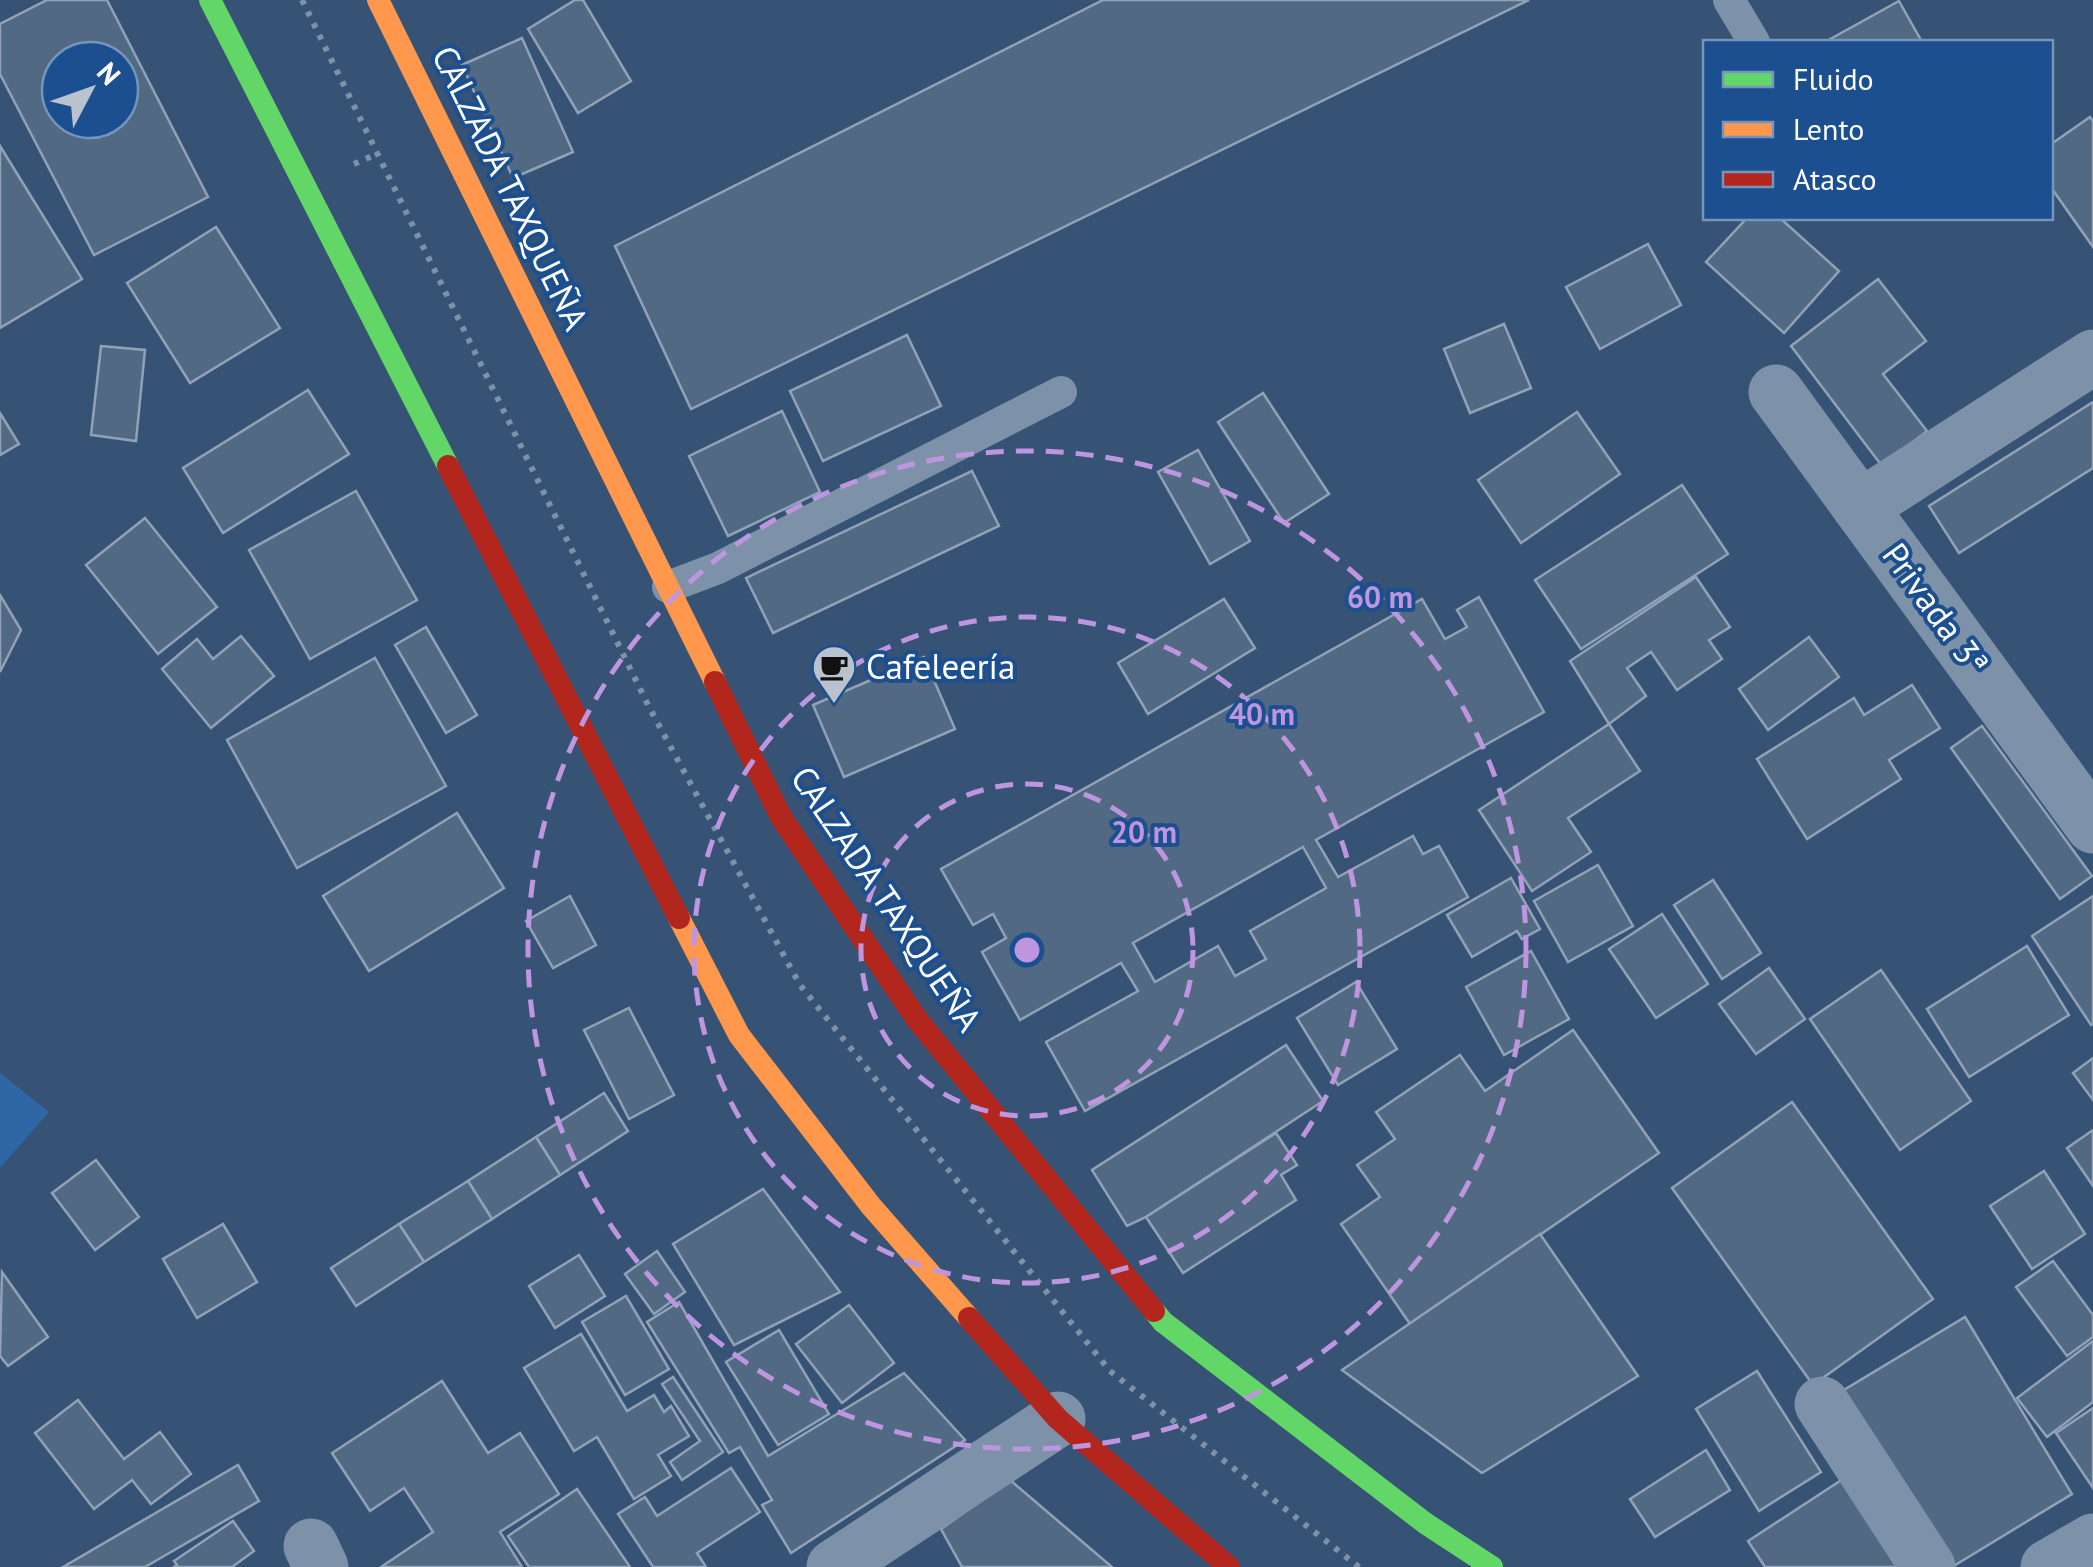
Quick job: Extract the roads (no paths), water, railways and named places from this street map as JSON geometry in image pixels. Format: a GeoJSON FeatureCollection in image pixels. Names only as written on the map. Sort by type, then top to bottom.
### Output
{"type":"FeatureCollection","features":[{"type":"Feature","properties":{"kind":"main road"},"geometry":{"type":"LineString","coordinates":[[210,0],[739,1035],[871,1206],[1058,1419],[1229,1567]]}},
{"type":"Feature","properties":{"kind":"main road","name":"CALZADA TAXQUEÑA"},"geometry":{"type":"LineString","coordinates":[[378,0],[782,817],[916,1018],[1163,1322],[1425,1523],[1492,1567]]}},
{"type":"Feature","properties":{"kind":"street"},"geometry":{"type":"LineString","coordinates":[[1860,507],[2093,357]]}},
{"type":"Feature","properties":{"kind":"street","name":"Privada 3ª"},"geometry":{"type":"LineString","coordinates":[[1776,392],[2093,826]]}},
{"type":"Feature","properties":{"kind":"street"},"geometry":{"type":"LineString","coordinates":[[1822,1404],[1928,1567]]}},
{"type":"Feature","properties":{"kind":"street"},"geometry":{"type":"LineString","coordinates":[[834,1567],[1058,1419]]}},
{"type":"Feature","properties":{"kind":"street"},"geometry":{"type":"LineString","coordinates":[[2048,1567],[2093,1540]]}},
{"type":"Feature","properties":{"kind":"lane"},"geometry":{"type":"LineString","coordinates":[[1729,0],[1753,40]]}},
{"type":"Feature","properties":{"kind":"lane"},"geometry":{"type":"LineString","coordinates":[[668,587],[718,568],[1061,392]]}},
{"type":"Feature","properties":{"kind":"place","name":"Cafeleería"},"geometry":{"type":"Point","coordinates":[834,705]}}]}
